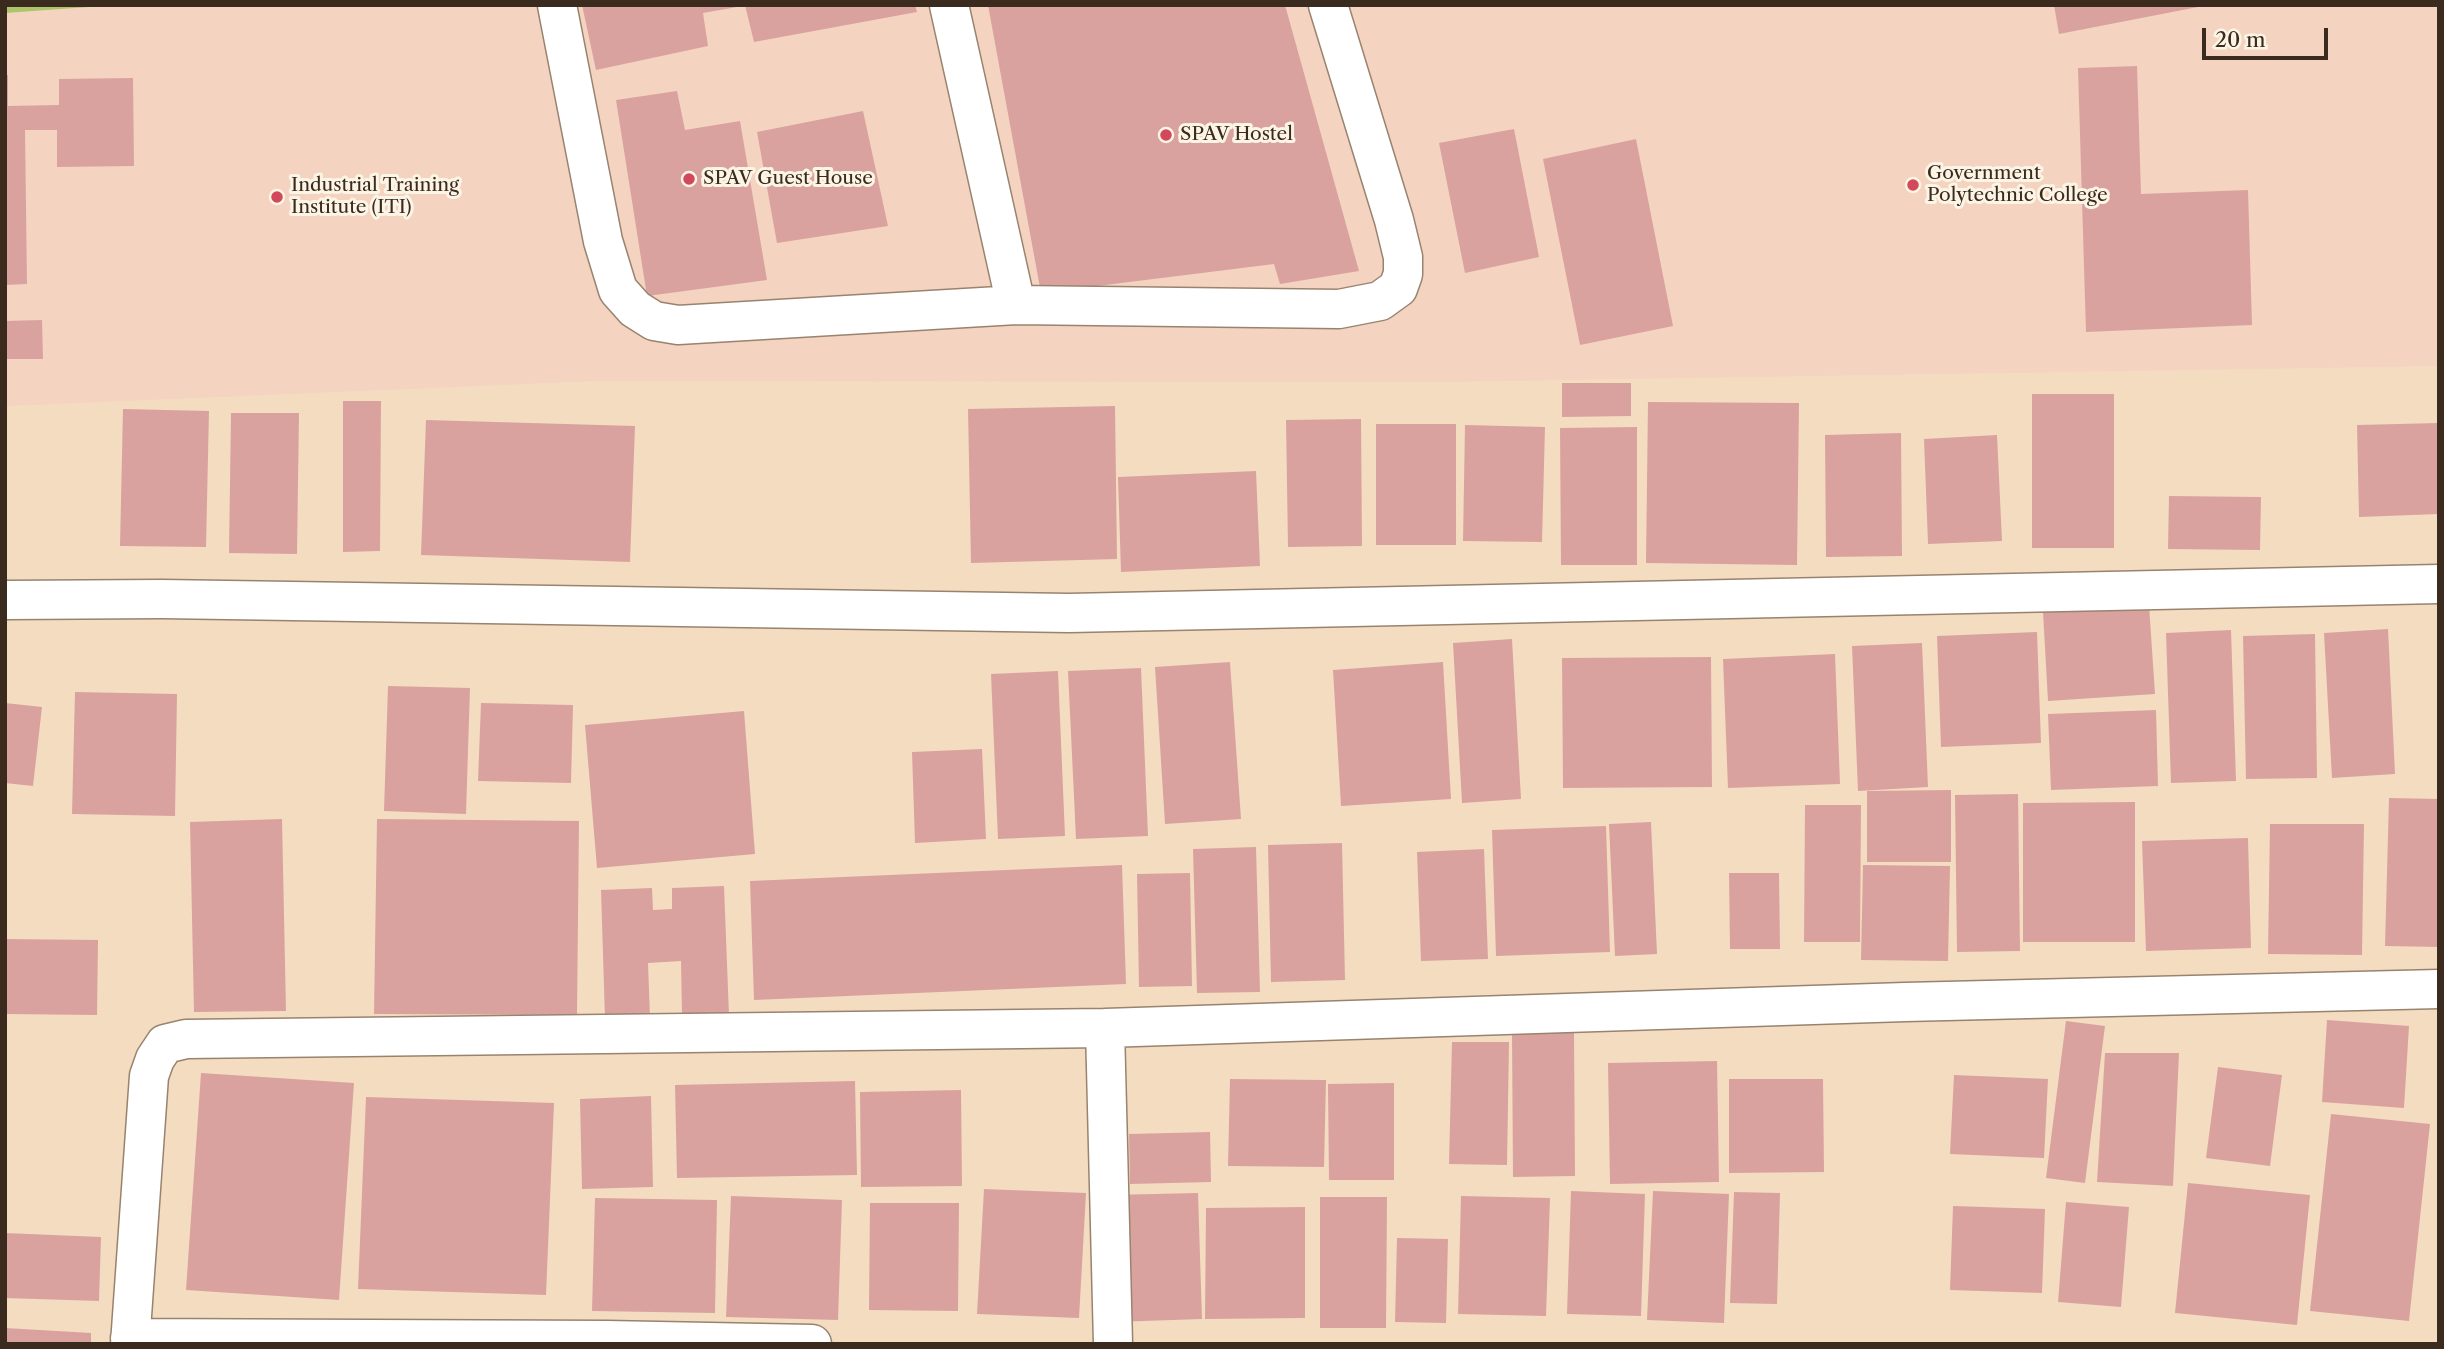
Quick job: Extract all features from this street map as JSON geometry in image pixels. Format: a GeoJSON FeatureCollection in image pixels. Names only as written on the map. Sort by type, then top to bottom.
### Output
{"type":"FeatureCollection","features":[{"type":"Feature","properties":{"kind":"street"},"geometry":{"type":"LineString","coordinates":[[557,5],[603,241],[618,290],[635,309],[654,321],[678,325],[1016,305],[1339,309],[1380,301],[1398,288],[1403,274],[1403,257],[1328,5]]}},
{"type":"Feature","properties":{"kind":"street"},"geometry":{"type":"LineString","coordinates":[[949,5],[1016,305]]}},
{"type":"Feature","properties":{"kind":"street"},"geometry":{"type":"LineString","coordinates":[[5,600],[162,599],[1069,613],[2439,584]]}},
{"type":"Feature","properties":{"kind":"street"},"geometry":{"type":"LineString","coordinates":[[812,1344],[593,1340],[130,1341],[149,1076],[155,1059],[165,1044],[210,1037],[1105,1028],[1905,1002],[2439,989]]}},
{"type":"Feature","properties":{"kind":"street"},"geometry":{"type":"LineString","coordinates":[[1105,1028],[1113,1344]]}},
{"type":"Feature","properties":{"kind":"shaded area"},"geometry":{"type":"Polygon","coordinates":[[[5,5],[2439,5],[2439,366],[1435,382],[596,381],[5,406],[5,5]]]}},
{"type":"Feature","properties":{"kind":"green space"},"geometry":{"type":"Polygon","coordinates":[[[5,5],[117,5],[5,13],[5,5]]]}},
{"type":"Feature","properties":{"kind":"building"},"geometry":{"type":"Polygon","coordinates":[[[582,5],[737,7],[703,13],[708,46],[596,70],[582,5]]]}},
{"type":"Feature","properties":{"kind":"building"},"geometry":{"type":"Polygon","coordinates":[[[745,5],[915,5],[917,12],[754,42],[745,5]]]}},
{"type":"Feature","properties":{"kind":"building","name":"SPAV Hostel"},"geometry":{"type":"Polygon","coordinates":[[[988,5],[1285,5],[1359,271],[1280,284],[1274,264],[1041,293],[988,5]]]}},
{"type":"Feature","properties":{"kind":"building"},"geometry":{"type":"Polygon","coordinates":[[[2054,5],[2198,5],[2198,7],[2059,34],[2054,5]]]}},
{"type":"Feature","properties":{"kind":"building"},"geometry":{"type":"Polygon","coordinates":[[[2137,66],[2141,194],[2248,190],[2252,325],[2086,332],[2078,68],[2137,66]]]}},
{"type":"Feature","properties":{"kind":"building"},"geometry":{"type":"Polygon","coordinates":[[[5,75],[8,75],[8,106],[59,105],[59,79],[133,78],[134,166],[57,167],[57,130],[25,130],[27,284],[5,285],[5,75]]]}},
{"type":"Feature","properties":{"kind":"building","name":"SPAV Guest House"},"geometry":{"type":"Polygon","coordinates":[[[677,91],[685,130],[740,121],[767,280],[647,296],[616,100],[677,91]]]}},
{"type":"Feature","properties":{"kind":"building"},"geometry":{"type":"Polygon","coordinates":[[[863,111],[888,226],[777,243],[757,132],[863,111]]]}},
{"type":"Feature","properties":{"kind":"building"},"geometry":{"type":"Polygon","coordinates":[[[1514,129],[1539,257],[1465,273],[1439,143],[1514,129]]]}},
{"type":"Feature","properties":{"kind":"building"},"geometry":{"type":"Polygon","coordinates":[[[1636,139],[1673,326],[1580,345],[1543,159],[1636,139]]]}},
{"type":"Feature","properties":{"kind":"building"},"geometry":{"type":"Polygon","coordinates":[[[42,320],[43,359],[5,359],[5,321],[42,320]]]}},
{"type":"Feature","properties":{"kind":"building"},"geometry":{"type":"Polygon","coordinates":[[[1562,383],[1631,383],[1631,416],[1562,417],[1562,383]]]}},
{"type":"Feature","properties":{"kind":"building"},"geometry":{"type":"Polygon","coordinates":[[[2032,394],[2114,394],[2114,548],[2032,548],[2032,394]]]}},
{"type":"Feature","properties":{"kind":"building"},"geometry":{"type":"Polygon","coordinates":[[[343,401],[381,401],[380,551],[343,552],[343,401]]]}},
{"type":"Feature","properties":{"kind":"building"},"geometry":{"type":"Polygon","coordinates":[[[1648,402],[1799,403],[1797,565],[1646,563],[1648,402]]]}},
{"type":"Feature","properties":{"kind":"building"},"geometry":{"type":"Polygon","coordinates":[[[1115,406],[1117,559],[971,563],[968,409],[1115,406]]]}},
{"type":"Feature","properties":{"kind":"building"},"geometry":{"type":"Polygon","coordinates":[[[123,409],[209,411],[206,547],[120,546],[123,409]]]}},
{"type":"Feature","properties":{"kind":"building"},"geometry":{"type":"Polygon","coordinates":[[[231,413],[299,413],[297,554],[229,553],[231,413]]]}},
{"type":"Feature","properties":{"kind":"building"},"geometry":{"type":"Polygon","coordinates":[[[1361,419],[1362,546],[1288,547],[1286,420],[1361,419]]]}},
{"type":"Feature","properties":{"kind":"building"},"geometry":{"type":"Polygon","coordinates":[[[426,420],[635,426],[630,562],[421,555],[426,420]]]}},
{"type":"Feature","properties":{"kind":"building"},"geometry":{"type":"Polygon","coordinates":[[[2439,423],[2439,514],[2359,517],[2357,425],[2439,423]]]}},
{"type":"Feature","properties":{"kind":"building"},"geometry":{"type":"Polygon","coordinates":[[[1376,424],[1456,424],[1456,545],[1376,545],[1376,424]]]}},
{"type":"Feature","properties":{"kind":"building"},"geometry":{"type":"Polygon","coordinates":[[[1465,425],[1545,427],[1542,542],[1463,541],[1465,425]]]}},
{"type":"Feature","properties":{"kind":"building"},"geometry":{"type":"Polygon","coordinates":[[[1637,427],[1637,565],[1561,565],[1560,428],[1637,427]]]}},
{"type":"Feature","properties":{"kind":"building"},"geometry":{"type":"Polygon","coordinates":[[[1901,433],[1902,556],[1826,557],[1825,435],[1901,433]]]}},
{"type":"Feature","properties":{"kind":"building"},"geometry":{"type":"Polygon","coordinates":[[[1997,435],[2002,541],[1928,544],[1924,439],[1997,435]]]}},
{"type":"Feature","properties":{"kind":"building"},"geometry":{"type":"Polygon","coordinates":[[[1256,471],[1260,566],[1121,572],[1118,477],[1256,471]]]}},
{"type":"Feature","properties":{"kind":"building"},"geometry":{"type":"Polygon","coordinates":[[[2169,496],[2261,497],[2260,550],[2168,549],[2169,496]]]}},
{"type":"Feature","properties":{"kind":"building"},"geometry":{"type":"Polygon","coordinates":[[[2149,605],[2155,694],[2048,701],[2043,612],[2149,605]]]}},
{"type":"Feature","properties":{"kind":"building"},"geometry":{"type":"Polygon","coordinates":[[[2388,629],[2395,774],[2332,778],[2324,633],[2388,629]]]}},
{"type":"Feature","properties":{"kind":"building"},"geometry":{"type":"Polygon","coordinates":[[[2231,630],[2236,781],[2171,783],[2166,633],[2231,630]]]}},
{"type":"Feature","properties":{"kind":"building"},"geometry":{"type":"Polygon","coordinates":[[[2037,632],[2041,743],[1941,747],[1937,636],[2037,632]]]}},
{"type":"Feature","properties":{"kind":"building"},"geometry":{"type":"Polygon","coordinates":[[[2315,634],[2317,778],[2246,779],[2243,636],[2315,634]]]}},
{"type":"Feature","properties":{"kind":"building"},"geometry":{"type":"Polygon","coordinates":[[[1512,639],[1521,799],[1462,803],[1453,643],[1512,639]]]}},
{"type":"Feature","properties":{"kind":"building"},"geometry":{"type":"Polygon","coordinates":[[[1922,643],[1928,787],[1858,791],[1852,646],[1922,643]]]}},
{"type":"Feature","properties":{"kind":"building"},"geometry":{"type":"Polygon","coordinates":[[[1835,654],[1840,784],[1728,788],[1723,659],[1835,654]]]}},
{"type":"Feature","properties":{"kind":"building"},"geometry":{"type":"Polygon","coordinates":[[[1711,657],[1712,787],[1563,788],[1562,658],[1711,657]]]}},
{"type":"Feature","properties":{"kind":"building"},"geometry":{"type":"Polygon","coordinates":[[[1230,662],[1241,819],[1165,824],[1155,667],[1230,662]]]}},
{"type":"Feature","properties":{"kind":"building"},"geometry":{"type":"Polygon","coordinates":[[[1443,662],[1451,799],[1341,806],[1333,670],[1443,662]]]}},
{"type":"Feature","properties":{"kind":"building"},"geometry":{"type":"Polygon","coordinates":[[[1141,668],[1148,836],[1076,839],[1068,671],[1141,668]]]}},
{"type":"Feature","properties":{"kind":"building"},"geometry":{"type":"Polygon","coordinates":[[[1058,671],[1065,836],[998,839],[991,674],[1058,671]]]}},
{"type":"Feature","properties":{"kind":"building"},"geometry":{"type":"Polygon","coordinates":[[[388,686],[470,688],[466,814],[384,811],[388,686]]]}},
{"type":"Feature","properties":{"kind":"building"},"geometry":{"type":"Polygon","coordinates":[[[75,692],[177,694],[175,816],[72,814],[75,692]]]}},
{"type":"Feature","properties":{"kind":"building"},"geometry":{"type":"Polygon","coordinates":[[[5,703],[42,707],[33,786],[5,783],[5,703]]]}},
{"type":"Feature","properties":{"kind":"building"},"geometry":{"type":"Polygon","coordinates":[[[481,703],[573,705],[571,783],[478,781],[481,703]]]}},
{"type":"Feature","properties":{"kind":"building"},"geometry":{"type":"Polygon","coordinates":[[[2156,710],[2158,786],[2051,790],[2048,714],[2156,710]]]}},
{"type":"Feature","properties":{"kind":"building"},"geometry":{"type":"Polygon","coordinates":[[[744,711],[755,854],[597,868],[585,725],[744,711]]]}},
{"type":"Feature","properties":{"kind":"building"},"geometry":{"type":"Polygon","coordinates":[[[982,749],[986,839],[915,843],[912,752],[982,749]]]}},
{"type":"Feature","properties":{"kind":"building"},"geometry":{"type":"Polygon","coordinates":[[[1951,790],[1951,862],[1867,862],[1867,791],[1951,790]]]}},
{"type":"Feature","properties":{"kind":"building"},"geometry":{"type":"Polygon","coordinates":[[[2018,794],[2020,951],[1957,952],[1955,795],[2018,794]]]}},
{"type":"Feature","properties":{"kind":"building"},"geometry":{"type":"Polygon","coordinates":[[[2389,798],[2439,799],[2439,947],[2385,946],[2389,798]]]}},
{"type":"Feature","properties":{"kind":"building"},"geometry":{"type":"Polygon","coordinates":[[[2135,802],[2135,942],[2023,942],[2023,803],[2135,802]]]}},
{"type":"Feature","properties":{"kind":"building"},"geometry":{"type":"Polygon","coordinates":[[[1805,805],[1861,805],[1860,942],[1804,942],[1805,805]]]}},
{"type":"Feature","properties":{"kind":"building"},"geometry":{"type":"Polygon","coordinates":[[[282,819],[286,1011],[194,1012],[190,822],[282,819]]]}},
{"type":"Feature","properties":{"kind":"building"},"geometry":{"type":"Polygon","coordinates":[[[377,819],[579,821],[577,1015],[374,1014],[377,819]]]}},
{"type":"Feature","properties":{"kind":"building"},"geometry":{"type":"Polygon","coordinates":[[[1651,822],[1657,954],[1615,956],[1609,824],[1651,822]]]}},
{"type":"Feature","properties":{"kind":"building"},"geometry":{"type":"Polygon","coordinates":[[[2270,824],[2364,824],[2362,955],[2268,954],[2270,824]]]}},
{"type":"Feature","properties":{"kind":"building"},"geometry":{"type":"Polygon","coordinates":[[[1606,826],[1610,952],[1496,956],[1492,830],[1606,826]]]}},
{"type":"Feature","properties":{"kind":"building"},"geometry":{"type":"Polygon","coordinates":[[[2248,838],[2251,948],[2146,951],[2142,841],[2248,838]]]}},
{"type":"Feature","properties":{"kind":"building"},"geometry":{"type":"Polygon","coordinates":[[[1342,843],[1345,980],[1271,982],[1268,845],[1342,843]]]}},
{"type":"Feature","properties":{"kind":"building"},"geometry":{"type":"Polygon","coordinates":[[[1256,847],[1260,992],[1197,993],[1193,849],[1256,847]]]}},
{"type":"Feature","properties":{"kind":"building"},"geometry":{"type":"Polygon","coordinates":[[[1484,849],[1488,959],[1421,961],[1417,852],[1484,849]]]}},
{"type":"Feature","properties":{"kind":"building"},"geometry":{"type":"Polygon","coordinates":[[[1122,865],[1126,984],[754,1000],[750,881],[1122,865]]]}},
{"type":"Feature","properties":{"kind":"building"},"geometry":{"type":"Polygon","coordinates":[[[1863,865],[1950,866],[1948,961],[1861,960],[1863,865]]]}},
{"type":"Feature","properties":{"kind":"building"},"geometry":{"type":"Polygon","coordinates":[[[1190,873],[1192,986],[1139,987],[1137,874],[1190,873]]]}},
{"type":"Feature","properties":{"kind":"building"},"geometry":{"type":"Polygon","coordinates":[[[1729,873],[1779,873],[1780,949],[1730,949],[1729,873]]]}},
{"type":"Feature","properties":{"kind":"building"},"geometry":{"type":"Polygon","coordinates":[[[724,886],[729,1015],[682,1016],[681,961],[648,963],[650,1017],[605,1019],[601,890],[652,888],[653,910],[672,909],[672,888],[724,886]]]}},
{"type":"Feature","properties":{"kind":"building"},"geometry":{"type":"Polygon","coordinates":[[[5,939],[98,940],[97,1015],[5,1014],[5,939]]]}},
{"type":"Feature","properties":{"kind":"building"},"geometry":{"type":"Polygon","coordinates":[[[2327,1020],[2409,1026],[2404,1108],[2322,1102],[2327,1020]]]}},
{"type":"Feature","properties":{"kind":"building"},"geometry":{"type":"Polygon","coordinates":[[[2066,1021],[2105,1026],[2085,1183],[2046,1178],[2066,1021]]]}},
{"type":"Feature","properties":{"kind":"building"},"geometry":{"type":"Polygon","coordinates":[[[1512,1033],[1574,1033],[1575,1176],[1513,1177],[1512,1033]]]}},
{"type":"Feature","properties":{"kind":"building"},"geometry":{"type":"Polygon","coordinates":[[[1452,1042],[1509,1042],[1507,1165],[1449,1164],[1452,1042]]]}},
{"type":"Feature","properties":{"kind":"building"},"geometry":{"type":"Polygon","coordinates":[[[2105,1053],[2179,1053],[2173,1186],[2097,1182],[2105,1053]]]}},
{"type":"Feature","properties":{"kind":"building"},"geometry":{"type":"Polygon","coordinates":[[[1717,1061],[1719,1182],[1610,1184],[1608,1063],[1717,1061]]]}},
{"type":"Feature","properties":{"kind":"building"},"geometry":{"type":"Polygon","coordinates":[[[2218,1067],[2282,1075],[2270,1166],[2206,1158],[2218,1067]]]}},
{"type":"Feature","properties":{"kind":"building"},"geometry":{"type":"Polygon","coordinates":[[[201,1073],[354,1083],[339,1300],[186,1290],[201,1073]]]}},
{"type":"Feature","properties":{"kind":"building"},"geometry":{"type":"Polygon","coordinates":[[[1954,1075],[2048,1079],[2044,1158],[1950,1154],[1954,1075]]]}},
{"type":"Feature","properties":{"kind":"building"},"geometry":{"type":"Polygon","coordinates":[[[1230,1079],[1326,1080],[1324,1167],[1228,1166],[1230,1079]]]}},
{"type":"Feature","properties":{"kind":"building"},"geometry":{"type":"Polygon","coordinates":[[[1729,1079],[1823,1079],[1824,1172],[1729,1173],[1729,1079]]]}},
{"type":"Feature","properties":{"kind":"building"},"geometry":{"type":"Polygon","coordinates":[[[855,1081],[857,1175],[677,1178],[675,1085],[855,1081]]]}},
{"type":"Feature","properties":{"kind":"building"},"geometry":{"type":"Polygon","coordinates":[[[1394,1083],[1394,1180],[1329,1180],[1328,1084],[1394,1083]]]}},
{"type":"Feature","properties":{"kind":"building"},"geometry":{"type":"Polygon","coordinates":[[[961,1090],[962,1186],[861,1187],[860,1092],[961,1090]]]}},
{"type":"Feature","properties":{"kind":"building"},"geometry":{"type":"Polygon","coordinates":[[[651,1096],[653,1187],[582,1189],[580,1099],[651,1096]]]}},
{"type":"Feature","properties":{"kind":"building"},"geometry":{"type":"Polygon","coordinates":[[[366,1097],[554,1103],[546,1295],[358,1289],[366,1097]]]}},
{"type":"Feature","properties":{"kind":"building"},"geometry":{"type":"Polygon","coordinates":[[[2331,1114],[2430,1124],[2409,1321],[2310,1311],[2331,1114]]]}},
{"type":"Feature","properties":{"kind":"building"},"geometry":{"type":"Polygon","coordinates":[[[1210,1132],[1211,1182],[1130,1184],[1129,1134],[1210,1132]]]}},
{"type":"Feature","properties":{"kind":"building"},"geometry":{"type":"Polygon","coordinates":[[[2188,1183],[2310,1195],[2297,1325],[2175,1313],[2188,1183]]]}},
{"type":"Feature","properties":{"kind":"building"},"geometry":{"type":"Polygon","coordinates":[[[984,1189],[1086,1193],[1079,1318],[977,1314],[984,1189]]]}},
{"type":"Feature","properties":{"kind":"building"},"geometry":{"type":"Polygon","coordinates":[[[1571,1191],[1645,1194],[1641,1316],[1567,1314],[1571,1191]]]}},
{"type":"Feature","properties":{"kind":"building"},"geometry":{"type":"Polygon","coordinates":[[[1653,1191],[1729,1194],[1724,1323],[1647,1320],[1653,1191]]]}},
{"type":"Feature","properties":{"kind":"building"},"geometry":{"type":"Polygon","coordinates":[[[1734,1192],[1780,1193],[1777,1304],[1730,1303],[1734,1192]]]}},
{"type":"Feature","properties":{"kind":"building"},"geometry":{"type":"Polygon","coordinates":[[[1198,1193],[1202,1319],[1114,1322],[1110,1195],[1198,1193]]]}},
{"type":"Feature","properties":{"kind":"building"},"geometry":{"type":"Polygon","coordinates":[[[731,1196],[842,1200],[838,1320],[726,1317],[731,1196]]]}},
{"type":"Feature","properties":{"kind":"building"},"geometry":{"type":"Polygon","coordinates":[[[1461,1196],[1550,1198],[1546,1316],[1458,1314],[1461,1196]]]}},
{"type":"Feature","properties":{"kind":"building"},"geometry":{"type":"Polygon","coordinates":[[[1320,1197],[1387,1197],[1386,1328],[1320,1328],[1320,1197]]]}},
{"type":"Feature","properties":{"kind":"building"},"geometry":{"type":"Polygon","coordinates":[[[595,1198],[717,1200],[715,1313],[592,1311],[595,1198]]]}},
{"type":"Feature","properties":{"kind":"building"},"geometry":{"type":"Polygon","coordinates":[[[2066,1202],[2129,1207],[2121,1307],[2058,1302],[2066,1202]]]}},
{"type":"Feature","properties":{"kind":"building"},"geometry":{"type":"Polygon","coordinates":[[[870,1203],[959,1203],[958,1311],[869,1310],[870,1203]]]}},
{"type":"Feature","properties":{"kind":"building"},"geometry":{"type":"Polygon","coordinates":[[[1953,1206],[2045,1209],[2042,1293],[1950,1290],[1953,1206]]]}},
{"type":"Feature","properties":{"kind":"building"},"geometry":{"type":"Polygon","coordinates":[[[1305,1207],[1305,1318],[1205,1319],[1206,1208],[1305,1207]]]}},
{"type":"Feature","properties":{"kind":"building"},"geometry":{"type":"Polygon","coordinates":[[[5,1233],[101,1237],[99,1301],[5,1298],[5,1233]]]}},
{"type":"Feature","properties":{"kind":"building"},"geometry":{"type":"Polygon","coordinates":[[[1397,1238],[1448,1239],[1446,1323],[1395,1322],[1397,1238]]]}},
{"type":"Feature","properties":{"kind":"building"},"geometry":{"type":"Polygon","coordinates":[[[5,1328],[91,1333],[91,1344],[5,1344],[5,1328]]]}},
{"type":"Feature","properties":{"kind":"place","name":"SPAV Hostel"},"geometry":{"type":"Point","coordinates":[1166,135]}},
{"type":"Feature","properties":{"kind":"place","name":"SPAV Guest House"},"geometry":{"type":"Point","coordinates":[689,179]}},
{"type":"Feature","properties":{"kind":"place","name":"Government Polytechnic College"},"geometry":{"type":"Point","coordinates":[1913,185]}},
{"type":"Feature","properties":{"kind":"place","name":"Industrial Training Institute (ITI)"},"geometry":{"type":"Point","coordinates":[277,197]}}]}
